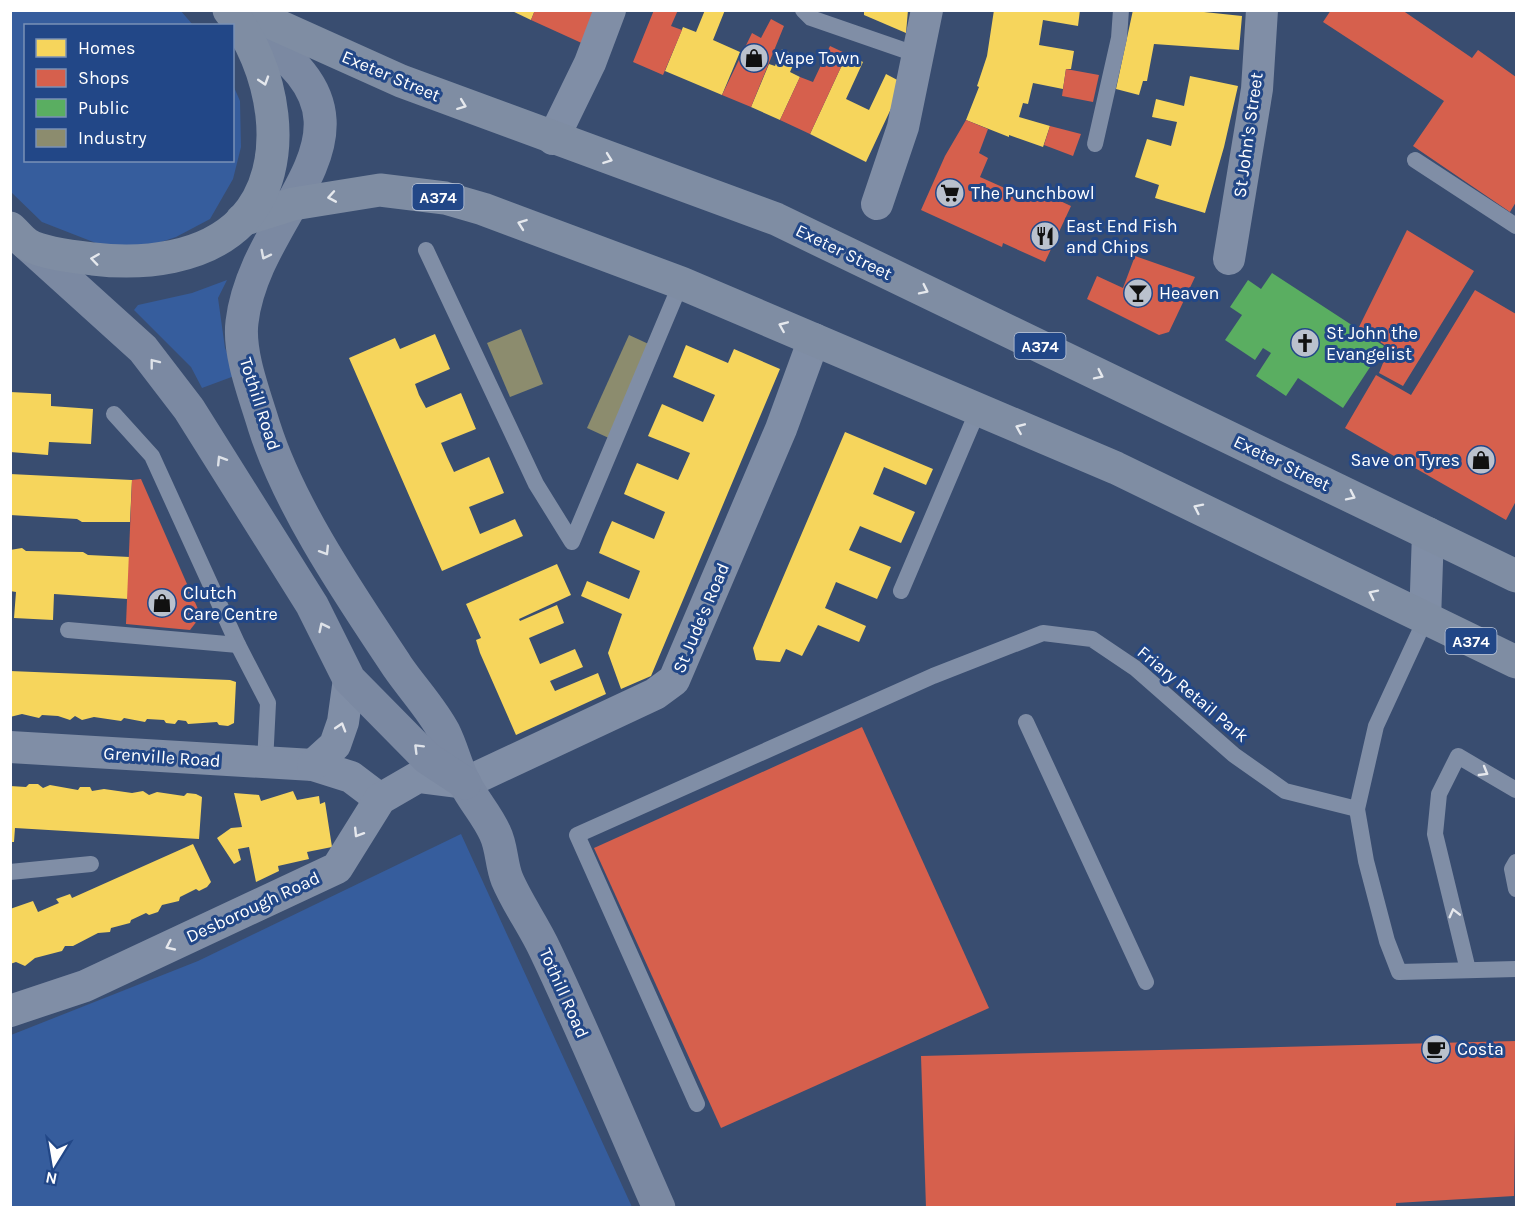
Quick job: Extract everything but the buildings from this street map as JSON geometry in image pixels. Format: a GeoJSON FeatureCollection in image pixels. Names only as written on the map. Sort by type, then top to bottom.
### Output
{"type":"FeatureCollection","features":[{"type":"Feature","properties":{"kind":"main road","name":"A374"},"geometry":{"type":"LineString","coordinates":[[292,10],[400,81]]}},
{"type":"Feature","properties":{"kind":"main road","name":"Exeter Street"},"geometry":{"type":"LineString","coordinates":[[237,15],[400,81],[553,139],[776,219],[1516,576]]}},
{"type":"Feature","properties":{"kind":"main road","name":"Tothill Road"},"geometry":{"type":"LineString","coordinates":[[237,15],[294,63],[311,89],[318,112],[319,141],[310,171],[254,278],[242,320],[241,340],[265,429],[294,501],[382,643],[443,730],[465,783],[496,835],[507,878],[544,948],[659,1208]]}},
{"type":"Feature","properties":{"kind":"main road"},"geometry":{"type":"LineString","coordinates":[[19,236],[95,259],[118,262],[153,261],[193,250],[219,239],[242,220],[260,192],[271,159],[273,130],[269,99],[257,61],[237,15]]}},
{"type":"Feature","properties":{"kind":"main road","name":"A374"},"geometry":{"type":"LineString","coordinates":[[242,220],[294,204],[380,190],[445,198],[681,283],[1116,468],[1425,620],[1516,662]]}},
{"type":"Feature","properties":{"kind":"main road","name":"Tothill Road"},"geometry":{"type":"LineString","coordinates":[[19,236],[143,349],[189,409],[312,605],[349,679],[428,758],[465,783]]}},
{"type":"Feature","properties":{"kind":"street"},"geometry":{"type":"LineString","coordinates":[[553,139],[590,63],[610,10]]}},
{"type":"Feature","properties":{"kind":"street"},"geometry":{"type":"LineString","coordinates":[[877,204],[903,127],[927,10]]}},
{"type":"Feature","properties":{"kind":"street","name":"St John's Street"},"geometry":{"type":"LineString","coordinates":[[1229,258],[1257,89],[1262,10]]}},
{"type":"Feature","properties":{"kind":"street","name":"St Jude's Road"},"geometry":{"type":"LineString","coordinates":[[465,783],[655,694],[674,680],[781,429],[814,339]]}},
{"type":"Feature","properties":{"kind":"street"},"geometry":{"type":"LineString","coordinates":[[1425,620],[1428,533]]}},
{"type":"Feature","properties":{"kind":"street"},"geometry":{"type":"LineString","coordinates":[[313,765],[335,745],[343,722],[349,679]]}},
{"type":"Feature","properties":{"kind":"street","name":"Grenville Road"},"geometry":{"type":"LineString","coordinates":[[10,747],[313,765],[351,777],[380,799]]}},
{"type":"Feature","properties":{"kind":"street","name":"Desborough Road"},"geometry":{"type":"LineString","coordinates":[[10,1011],[85,986],[337,868],[380,799],[418,777],[465,783]]}},
{"type":"Feature","properties":{"kind":"lane"},"geometry":{"type":"LineString","coordinates":[[803,10],[818,20],[918,55]]}},
{"type":"Feature","properties":{"kind":"lane"},"geometry":{"type":"LineString","coordinates":[[1095,144],[1119,38],[1121,10]]}},
{"type":"Feature","properties":{"kind":"lane"},"geometry":{"type":"LineString","coordinates":[[1414,160],[1516,226]]}},
{"type":"Feature","properties":{"kind":"lane"},"geometry":{"type":"LineString","coordinates":[[426,250],[536,484],[572,542],[681,283]]}},
{"type":"Feature","properties":{"kind":"lane"},"geometry":{"type":"LineString","coordinates":[[901,591],[978,410]]}},
{"type":"Feature","properties":{"kind":"lane"},"geometry":{"type":"LineString","coordinates":[[114,414],[152,456],[237,645],[268,703],[265,763]]}},
{"type":"Feature","properties":{"kind":"lane"},"geometry":{"type":"LineString","coordinates":[[1425,620],[1376,726],[1357,809],[1366,861],[1387,941],[1400,972],[1516,969]]}},
{"type":"Feature","properties":{"kind":"lane"},"geometry":{"type":"LineString","coordinates":[[68,630],[237,645]]}},
{"type":"Feature","properties":{"kind":"lane","name":"Friary Retail Park"},"geometry":{"type":"LineString","coordinates":[[697,1104],[577,836],[933,676],[1043,633],[1092,639],[1136,668],[1234,755],[1285,791],[1357,809]]}},
{"type":"Feature","properties":{"kind":"lane"},"geometry":{"type":"LineString","coordinates":[[1026,722],[1146,982]]}},
{"type":"Feature","properties":{"kind":"lane"},"geometry":{"type":"LineString","coordinates":[[1468,970],[1435,834],[1439,794],[1458,756],[1516,790]]}},
{"type":"Feature","properties":{"kind":"lane"},"geometry":{"type":"LineString","coordinates":[[1516,862],[1512,869],[1516,889]]}},
{"type":"Feature","properties":{"kind":"lane"},"geometry":{"type":"LineString","coordinates":[[10,872],[91,864]]}},
{"type":"Feature","properties":{"kind":"shaded area"},"geometry":{"type":"Polygon","coordinates":[[[180,10],[192,24],[24,24],[24,162],[234,162],[234,87],[240,101],[241,147],[233,179],[210,219],[176,237],[143,248],[101,245],[42,222],[11,192],[10,11],[180,10]]]}},
{"type":"Feature","properties":{"kind":"shaded area"},"geometry":{"type":"Polygon","coordinates":[[[227,280],[218,298],[225,348],[237,375],[202,388],[191,367],[134,310],[138,305],[192,293],[227,280]]]}},
{"type":"Feature","properties":{"kind":"shaded area"},"geometry":{"type":"Polygon","coordinates":[[[461,834],[632,1207],[11,1207],[11,1035],[198,961],[461,834]]]}},
{"type":"Feature","properties":{"kind":"place","name":"Vape Town"},"geometry":{"type":"Point","coordinates":[754,58]}},
{"type":"Feature","properties":{"kind":"place","name":"The Punchbowl"},"geometry":{"type":"Point","coordinates":[950,193]}},
{"type":"Feature","properties":{"kind":"place","name":"East End Fish and Chips"},"geometry":{"type":"Point","coordinates":[1045,236]}},
{"type":"Feature","properties":{"kind":"place","name":"Heaven"},"geometry":{"type":"Point","coordinates":[1138,293]}},
{"type":"Feature","properties":{"kind":"place","name":"St John the Evangelist"},"geometry":{"type":"Point","coordinates":[1305,343]}},
{"type":"Feature","properties":{"kind":"place","name":"Save on Tyres"},"geometry":{"type":"Point","coordinates":[1481,460]}},
{"type":"Feature","properties":{"kind":"place","name":"Clutch Care Centre"},"geometry":{"type":"Point","coordinates":[162,603]}},
{"type":"Feature","properties":{"kind":"place","name":"Costa"},"geometry":{"type":"Point","coordinates":[1436,1049]}}]}
